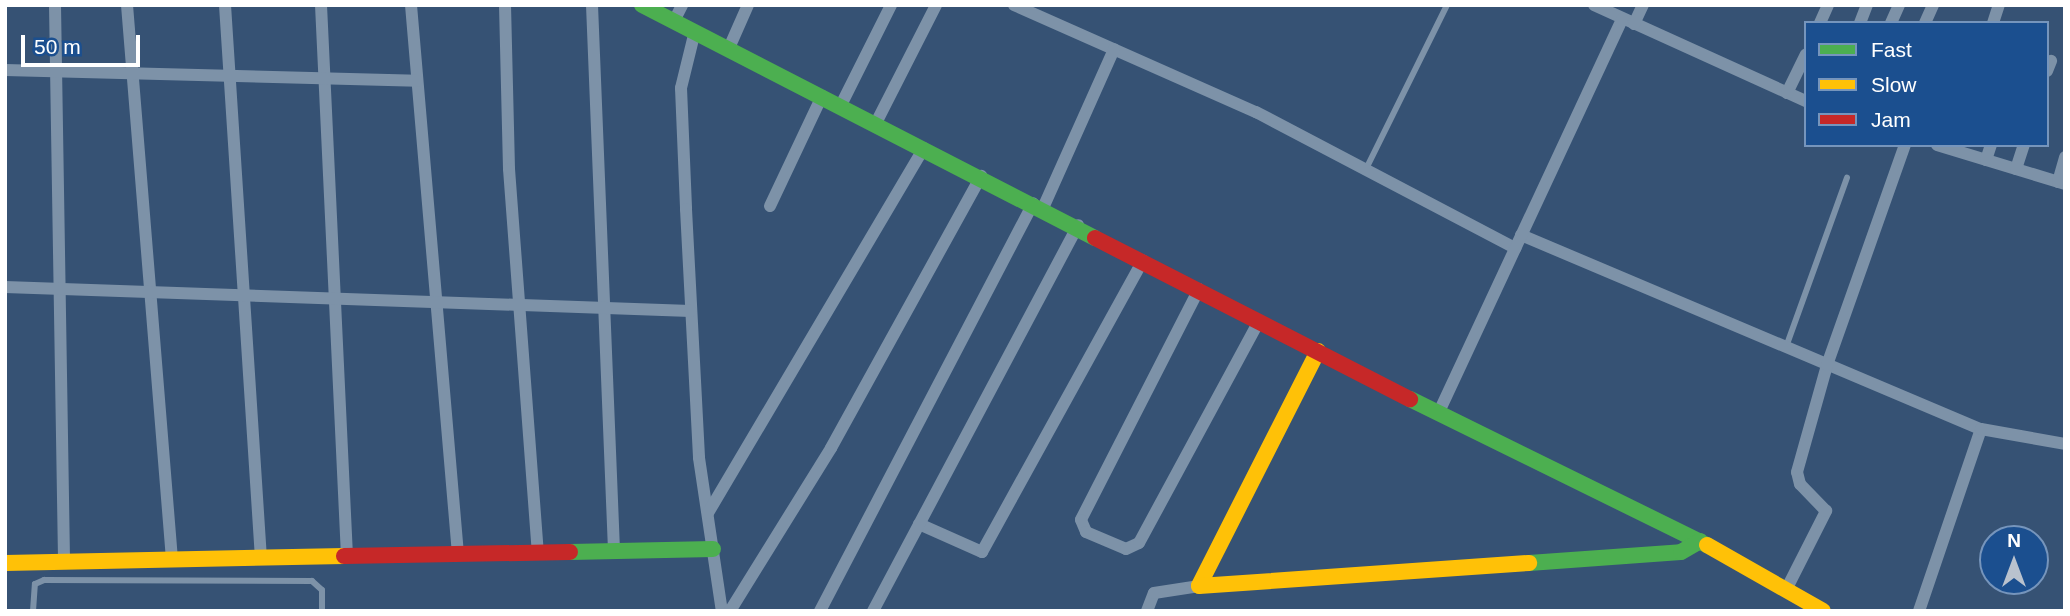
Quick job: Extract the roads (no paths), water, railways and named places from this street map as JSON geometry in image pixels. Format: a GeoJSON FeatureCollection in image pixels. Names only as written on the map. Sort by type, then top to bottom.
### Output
{"type":"FeatureCollection","features":[{"type":"Feature","properties":{"kind":"street"},"geometry":{"type":"LineString","coordinates":[[55,5],[64,562]]}},
{"type":"Feature","properties":{"kind":"street"},"geometry":{"type":"LineString","coordinates":[[127,5],[155,292],[172,560]]}},
{"type":"Feature","properties":{"kind":"street"},"geometry":{"type":"LineString","coordinates":[[225,5],[261,558]]}},
{"type":"Feature","properties":{"kind":"street"},"geometry":{"type":"LineString","coordinates":[[321,5],[337,299],[347,556]]}},
{"type":"Feature","properties":{"kind":"street"},"geometry":{"type":"LineString","coordinates":[[411,5],[440,302],[458,554]]}},
{"type":"Feature","properties":{"kind":"street"},"geometry":{"type":"LineString","coordinates":[[505,5],[518,305],[538,553]]}},
{"type":"Feature","properties":{"kind":"street"},"geometry":{"type":"LineString","coordinates":[[592,5],[600,308],[614,551]]}},
{"type":"Feature","properties":{"kind":"street"},"geometry":{"type":"LineString","coordinates":[[642,5],[1078,225],[1438,414],[1700,541],[1823,611]]}},
{"type":"Feature","properties":{"kind":"street"},"geometry":{"type":"LineString","coordinates":[[674,21],[682,5]]}},
{"type":"Feature","properties":{"kind":"street"},"geometry":{"type":"LineString","coordinates":[[729,48],[748,5]]}},
{"type":"Feature","properties":{"kind":"street"},"geometry":{"type":"LineString","coordinates":[[841,105],[891,5]]}},
{"type":"Feature","properties":{"kind":"street"},"geometry":{"type":"LineString","coordinates":[[876,123],[936,5]]}},
{"type":"Feature","properties":{"kind":"street"},"geometry":{"type":"LineString","coordinates":[[1014,5],[1114,49],[1366,169],[1516,248]]}},
{"type":"Feature","properties":{"kind":"street"},"geometry":{"type":"LineString","coordinates":[[1594,5],[1804,100]]}},
{"type":"Feature","properties":{"kind":"street"},"geometry":{"type":"LineString","coordinates":[[1438,414],[1521,235],[1628,22],[1643,5]]}},
{"type":"Feature","properties":{"kind":"street"},"geometry":{"type":"LineString","coordinates":[[1821,21],[1828,5]]}},
{"type":"Feature","properties":{"kind":"street"},"geometry":{"type":"LineString","coordinates":[[1892,21],[1899,5]]}},
{"type":"Feature","properties":{"kind":"street"},"geometry":{"type":"LineString","coordinates":[[1926,21],[1933,5]]}},
{"type":"Feature","properties":{"kind":"street"},"geometry":{"type":"LineString","coordinates":[[695,31],[681,88],[691,311],[708,513],[722,611]]}},
{"type":"Feature","properties":{"kind":"street"},"geometry":{"type":"LineString","coordinates":[[820,611],[1038,205],[1114,49]]}},
{"type":"Feature","properties":{"kind":"street"},"geometry":{"type":"LineString","coordinates":[[1787,93],[1804,58]]}},
{"type":"Feature","properties":{"kind":"street"},"geometry":{"type":"LineString","coordinates":[[5,70],[418,81]]}},
{"type":"Feature","properties":{"kind":"street"},"geometry":{"type":"LineString","coordinates":[[769,206],[822,96]]}},
{"type":"Feature","properties":{"kind":"street"},"geometry":{"type":"LineString","coordinates":[[1786,590],[1826,517],[1825,505],[1800,484],[1797,472],[1827,365],[1905,147]]}},
{"type":"Feature","properties":{"kind":"street"},"geometry":{"type":"LineString","coordinates":[[1947,147],[2062,183],[2065,157]]}},
{"type":"Feature","properties":{"kind":"street"},"geometry":{"type":"LineString","coordinates":[[1986,160],[1990,147]]}},
{"type":"Feature","properties":{"kind":"street"},"geometry":{"type":"LineString","coordinates":[[2016,169],[2023,147]]}},
{"type":"Feature","properties":{"kind":"street"},"geometry":{"type":"LineString","coordinates":[[708,513],[924,148]]}},
{"type":"Feature","properties":{"kind":"street"},"geometry":{"type":"LineString","coordinates":[[730,611],[831,448],[981,176]]}},
{"type":"Feature","properties":{"kind":"street"},"geometry":{"type":"LineString","coordinates":[[873,611],[1078,225]]}},
{"type":"Feature","properties":{"kind":"street"},"geometry":{"type":"LineString","coordinates":[[1521,235],[1981,429],[2065,444]]}},
{"type":"Feature","properties":{"kind":"street"},"geometry":{"type":"LineString","coordinates":[[919,524],[982,552],[1143,260]]}},
{"type":"Feature","properties":{"kind":"street"},"geometry":{"type":"LineString","coordinates":[[5,287],[691,311]]}},
{"type":"Feature","properties":{"kind":"street"},"geometry":{"type":"LineString","coordinates":[[1199,289],[1081,520],[1086,531],[1126,549],[1139,543],[1259,321]]}},
{"type":"Feature","properties":{"kind":"street"},"geometry":{"type":"LineString","coordinates":[[1199,586],[1318,351]]}},
{"type":"Feature","properties":{"kind":"street"},"geometry":{"type":"LineString","coordinates":[[1919,611],[1981,429]]}},
{"type":"Feature","properties":{"kind":"street"},"geometry":{"type":"LineString","coordinates":[[1147,611],[1154,593],[1199,586],[1681,552],[1700,541]]}},
{"type":"Feature","properties":{"kind":"street"},"geometry":{"type":"LineString","coordinates":[[5,563],[713,549]]}},
{"type":"Feature","properties":{"kind":"lane"},"geometry":{"type":"LineString","coordinates":[[1366,169],[1447,5]]}},
{"type":"Feature","properties":{"kind":"lane"},"geometry":{"type":"LineString","coordinates":[[1786,348],[1847,178]]}},
{"type":"Feature","properties":{"kind":"lane"},"geometry":{"type":"LineString","coordinates":[[33,611],[35,584],[71,580],[312,581],[322,590],[322,611]]}}]}
